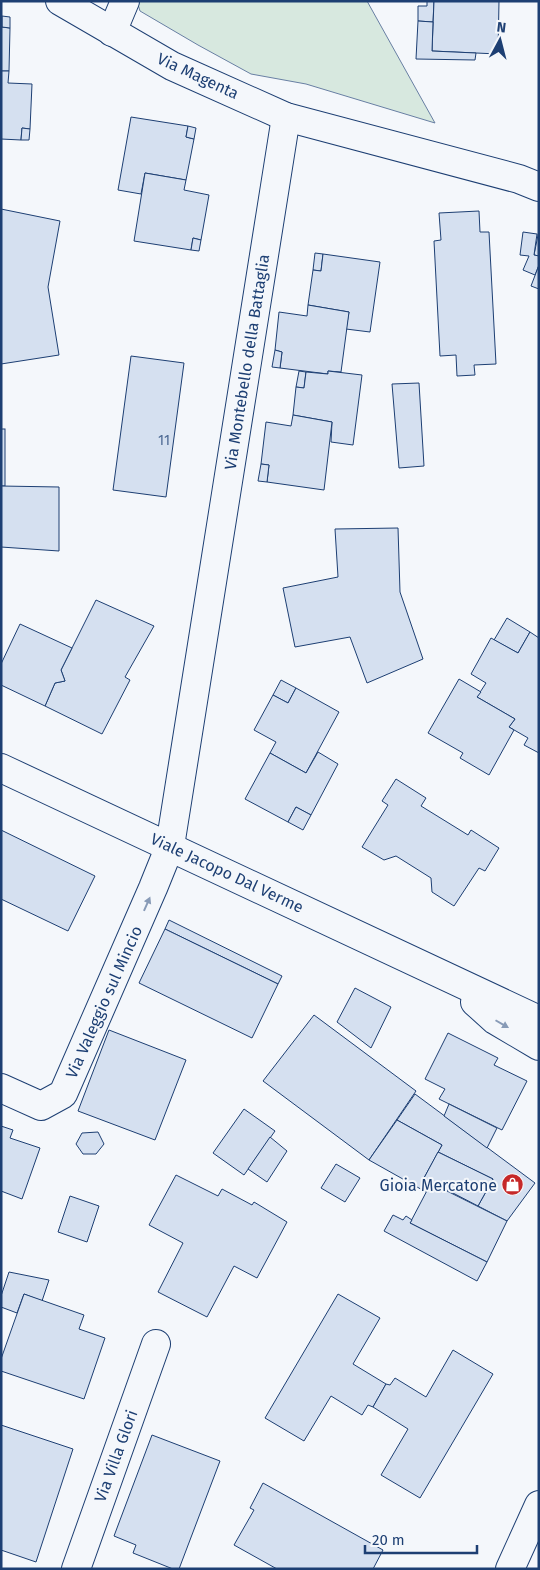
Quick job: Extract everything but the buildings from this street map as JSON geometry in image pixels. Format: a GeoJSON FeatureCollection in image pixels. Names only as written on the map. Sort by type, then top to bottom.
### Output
{"type":"FeatureCollection","features":[{"type":"Feature","properties":{"kind":"street","name":"Via Magenta"},"geometry":{"type":"LineString","coordinates":[[60,1],[172,66],[286,117]]}},
{"type":"Feature","properties":{"kind":"street"},"geometry":{"type":"LineString","coordinates":[[112,32],[125,1]]}},
{"type":"Feature","properties":{"kind":"street"},"geometry":{"type":"LineString","coordinates":[[286,117],[529,183]]}},
{"type":"Feature","properties":{"kind":"street","name":"Via Montebello della Battaglia"},"geometry":{"type":"LineString","coordinates":[[170,846],[286,117]]}},
{"type":"Feature","properties":{"kind":"street","name":"Viale Jacopo Dal Verme"},"geometry":{"type":"LineString","coordinates":[[1,768],[539,1020]]}},
{"type":"Feature","properties":{"kind":"street","name":"Via Valeggio sul Mincio"},"geometry":{"type":"LineString","coordinates":[[1,1088],[41,1106],[63,1094],[170,846]]}},
{"type":"Feature","properties":{"kind":"street","name":"Viale Jacopo Dal Verme"},"geometry":{"type":"LineString","coordinates":[[452,980],[495,1020],[539,1046]]}},
{"type":"Feature","properties":{"kind":"street","name":"Via Villa Glori"},"geometry":{"type":"LineString","coordinates":[[76,1569],[156,1344]]}},
{"type":"Feature","properties":{"kind":"street"},"geometry":{"type":"LineString","coordinates":[[510,1569],[539,1505]]}},
{"type":"Feature","properties":{"kind":"shaded area"},"geometry":{"type":"Polygon","coordinates":[[[137,1],[367,1],[435,123],[306,84],[251,74],[140,11],[137,1]]]}},
{"type":"Feature","properties":{"kind":"place","name":"Gioia Mercatone"},"geometry":{"type":"Point","coordinates":[513,1185]}}]}
